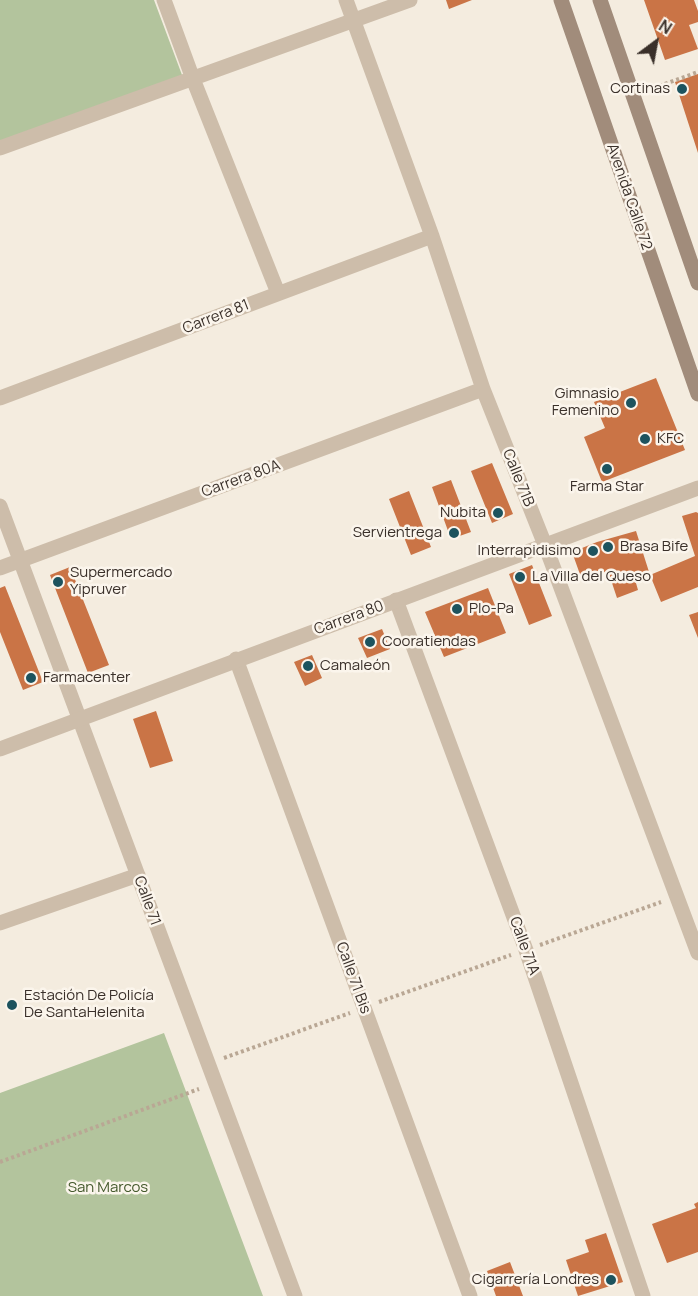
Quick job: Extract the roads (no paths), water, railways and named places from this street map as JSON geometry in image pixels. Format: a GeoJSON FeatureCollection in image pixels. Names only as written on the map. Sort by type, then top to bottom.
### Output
{"type":"FeatureCollection","features":[{"type":"Feature","properties":{"kind":"main road","name":"Avenida Calle 72"},"geometry":{"type":"LineString","coordinates":[[561,0],[698,394]]}},
{"type":"Feature","properties":{"kind":"main road"},"geometry":{"type":"LineString","coordinates":[[600,0],[698,283]]}},
{"type":"Feature","properties":{"kind":"street"},"geometry":{"type":"LineString","coordinates":[[164,0],[278,294]]}},
{"type":"Feature","properties":{"kind":"street","name":"Calle 71B"},"geometry":{"type":"LineString","coordinates":[[346,0],[432,236],[483,389],[545,545],[698,953]]}},
{"type":"Feature","properties":{"kind":"street"},"geometry":{"type":"LineString","coordinates":[[0,148],[410,0]]}},
{"type":"Feature","properties":{"kind":"street","name":"Carrera 81"},"geometry":{"type":"LineString","coordinates":[[0,398],[432,236]]}},
{"type":"Feature","properties":{"kind":"street","name":"Carrera 80A"},"geometry":{"type":"LineString","coordinates":[[0,568],[483,389]]}},
{"type":"Feature","properties":{"kind":"street","name":"Carrera 80"},"geometry":{"type":"LineString","coordinates":[[0,748],[698,488]]}},
{"type":"Feature","properties":{"kind":"street","name":"Calle 71"},"geometry":{"type":"LineString","coordinates":[[0,506],[295,1296]]}},
{"type":"Feature","properties":{"kind":"street","name":"Calle 71A"},"geometry":{"type":"LineString","coordinates":[[396,600],[526,950],[643,1296]]}},
{"type":"Feature","properties":{"kind":"street","name":"Calle 71 Bis"},"geometry":{"type":"LineString","coordinates":[[236,659],[470,1296]]}},
{"type":"Feature","properties":{"kind":"street"},"geometry":{"type":"LineString","coordinates":[[0,923],[138,875]]}},
{"type":"Feature","properties":{"kind":"place","name":"Cortinas"},"geometry":{"type":"Point","coordinates":[682,89]}},
{"type":"Feature","properties":{"kind":"place","name":"Gimnasio Femenino"},"geometry":{"type":"Point","coordinates":[631,403]}},
{"type":"Feature","properties":{"kind":"place","name":"KFC"},"geometry":{"type":"Point","coordinates":[645,439]}},
{"type":"Feature","properties":{"kind":"place","name":"Farma Star"},"geometry":{"type":"Point","coordinates":[607,469]}},
{"type":"Feature","properties":{"kind":"place","name":"Nubita"},"geometry":{"type":"Point","coordinates":[498,513]}},
{"type":"Feature","properties":{"kind":"place","name":"Servientrega"},"geometry":{"type":"Point","coordinates":[454,533]}},
{"type":"Feature","properties":{"kind":"place","name":"Brasa Bife"},"geometry":{"type":"Point","coordinates":[608,547]}},
{"type":"Feature","properties":{"kind":"place","name":"Interrapidisimo"},"geometry":{"type":"Point","coordinates":[593,551]}},
{"type":"Feature","properties":{"kind":"place","name":"La Villa del Queso"},"geometry":{"type":"Point","coordinates":[520,577]}},
{"type":"Feature","properties":{"kind":"place","name":"Supermercado Yipruver"},"geometry":{"type":"Point","coordinates":[58,582]}},
{"type":"Feature","properties":{"kind":"place","name":"Plo-Pa"},"geometry":{"type":"Point","coordinates":[457,609]}},
{"type":"Feature","properties":{"kind":"place","name":"Cooratiendas"},"geometry":{"type":"Point","coordinates":[370,642]}},
{"type":"Feature","properties":{"kind":"place","name":"Camaleón"},"geometry":{"type":"Point","coordinates":[308,666]}},
{"type":"Feature","properties":{"kind":"place","name":"Farmacenter"},"geometry":{"type":"Point","coordinates":[31,678]}},
{"type":"Feature","properties":{"kind":"place","name":"Estación De Policía De SantaHelenita"},"geometry":{"type":"Point","coordinates":[12,1005]}},
{"type":"Feature","properties":{"kind":"place","name":"Cigarrería Londres"},"geometry":{"type":"Point","coordinates":[611,1280]}},
{"type":"Feature","properties":{"kind":"park label","name":"San Marcos"},"geometry":{"type":"Point","coordinates":[108,1188]}}]}
